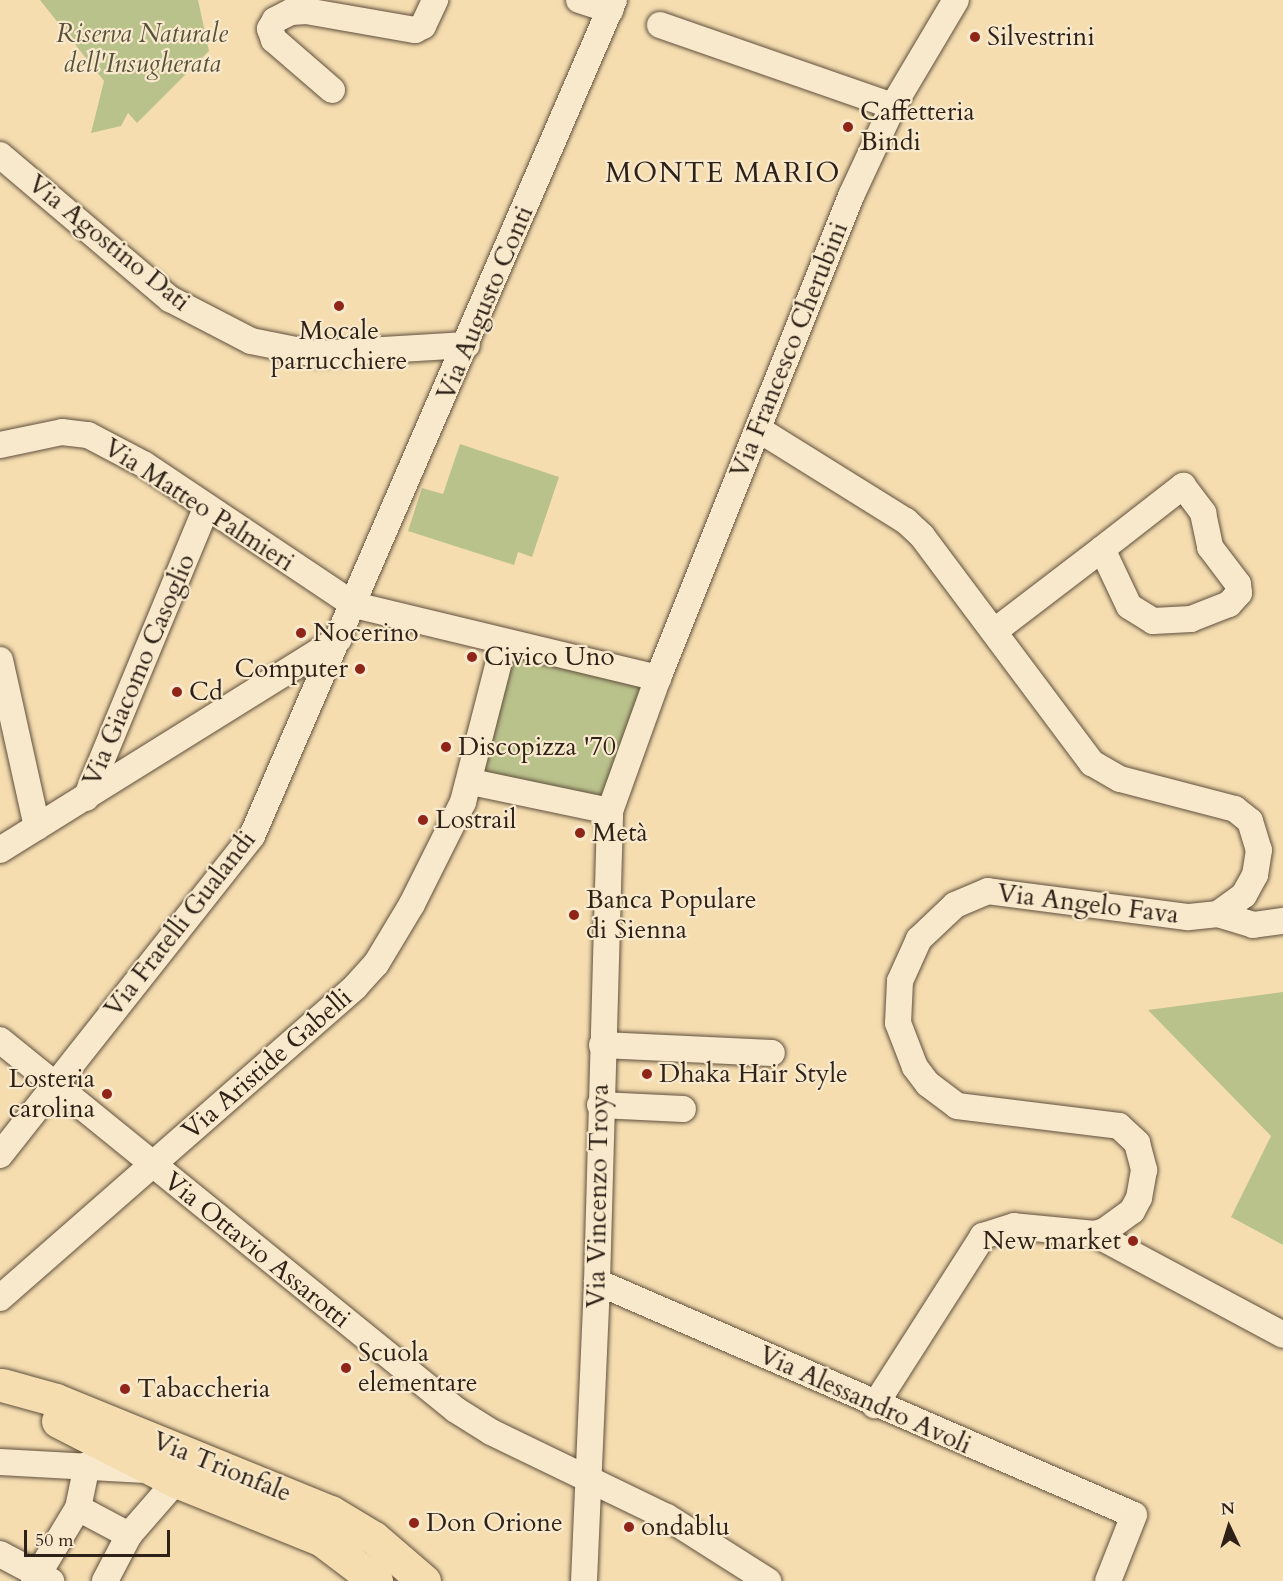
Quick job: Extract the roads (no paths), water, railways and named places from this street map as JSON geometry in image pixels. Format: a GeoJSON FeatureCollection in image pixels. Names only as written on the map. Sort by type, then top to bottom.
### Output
{"type":"FeatureCollection","features":[{"type":"Feature","properties":{"kind":"main road","name":"Via Trionfale"},"geometry":{"type":"LineString","coordinates":[[1,1384],[34,1408],[164,1476],[322,1540],[376,1581]]}},
{"type":"Feature","properties":{"kind":"main road","name":"Via Trionfale"},"geometry":{"type":"LineString","coordinates":[[1,1384],[56,1400],[331,1512],[374,1538],[424,1581]]}},
{"type":"Feature","properties":{"kind":"street"},"geometry":{"type":"LineString","coordinates":[[333,90],[274,40],[270,30],[275,20],[291,12],[306,11],[416,30],[423,26],[435,0]]}},
{"type":"Feature","properties":{"kind":"street"},"geometry":{"type":"LineString","coordinates":[[579,0],[612,5]]}},
{"type":"Feature","properties":{"kind":"street","name":"Via Francesco Cherubini"},"geometry":{"type":"LineString","coordinates":[[610,811],[658,678],[758,429],[857,199],[893,106],[956,0]]}},
{"type":"Feature","properties":{"kind":"street","name":"Via Augusto Conti"},"geometry":{"type":"LineString","coordinates":[[339,639],[612,5]]}},
{"type":"Feature","properties":{"kind":"street"},"geometry":{"type":"LineString","coordinates":[[660,26],[893,106]]}},
{"type":"Feature","properties":{"kind":"street","name":"Via Agostino Dati"},"geometry":{"type":"LineString","coordinates":[[0,155],[170,299],[251,342],[315,354],[467,345]]}},
{"type":"Feature","properties":{"kind":"street"},"geometry":{"type":"LineString","coordinates":[[758,429],[906,522],[996,630],[1064,729],[1098,768],[1120,779],[1221,803],[1250,821],[1259,850],[1255,874],[1236,904],[1218,914]]}},
{"type":"Feature","properties":{"kind":"street","name":"Via Matteo Palmieri"},"geometry":{"type":"LineString","coordinates":[[0,445],[62,432],[88,435],[145,465],[206,509],[354,605],[658,678]]}},
{"type":"Feature","properties":{"kind":"street"},"geometry":{"type":"LineString","coordinates":[[996,630],[1183,486],[1203,513],[1210,547],[1238,584],[1239,593],[1228,604],[1191,619],[1153,621],[1129,606],[1102,549]]}},
{"type":"Feature","properties":{"kind":"street","name":"Via Giacomo Casoglio"},"geometry":{"type":"LineString","coordinates":[[86,798],[206,509]]}},
{"type":"Feature","properties":{"kind":"street"},"geometry":{"type":"LineString","coordinates":[[0,850],[339,639]]}},
{"type":"Feature","properties":{"kind":"street","name":"Via Fratelli Gualandi"},"geometry":{"type":"LineString","coordinates":[[0,1155],[252,836],[339,639]]}},
{"type":"Feature","properties":{"kind":"street","name":"Via Aristide Gabelli"},"geometry":{"type":"LineString","coordinates":[[0,1298],[354,987],[375,964],[412,904],[471,782],[504,642]]}},
{"type":"Feature","properties":{"kind":"street"},"geometry":{"type":"LineString","coordinates":[[0,660],[37,827]]}},
{"type":"Feature","properties":{"kind":"street"},"geometry":{"type":"LineString","coordinates":[[471,782],[610,811]]}},
{"type":"Feature","properties":{"kind":"street","name":"Via Vincenzo Troya"},"geometry":{"type":"LineString","coordinates":[[584,1581],[597,1282],[600,1105],[610,811]]}},
{"type":"Feature","properties":{"kind":"street","name":"Via Angelo Fava"},"geometry":{"type":"LineString","coordinates":[[1095,1234],[1124,1220],[1136,1206],[1144,1170],[1137,1143],[1126,1130],[1100,1121],[975,1110],[957,1106],[945,1099],[921,1076],[901,1035],[899,991],[907,959],[936,919],[954,905],[988,891],[1187,917],[1218,914]]}},
{"type":"Feature","properties":{"kind":"street"},"geometry":{"type":"LineString","coordinates":[[1218,914],[1253,925],[1283,921]]}},
{"type":"Feature","properties":{"kind":"street","name":"Via Ottavio Assarotti"},"geometry":{"type":"LineString","coordinates":[[0,1040],[456,1410],[491,1432],[667,1517],[768,1581]]}},
{"type":"Feature","properties":{"kind":"street"},"geometry":{"type":"LineString","coordinates":[[602,1045],[772,1053]]}},
{"type":"Feature","properties":{"kind":"street"},"geometry":{"type":"LineString","coordinates":[[600,1105],[683,1109]]}},
{"type":"Feature","properties":{"kind":"street"},"geometry":{"type":"LineString","coordinates":[[875,1405],[983,1236],[1014,1226],[1095,1234],[1283,1335]]}},
{"type":"Feature","properties":{"kind":"street","name":"Via Alessandro Avoli"},"geometry":{"type":"LineString","coordinates":[[597,1282],[875,1405],[1134,1515],[1108,1581]]}},
{"type":"Feature","properties":{"kind":"street"},"geometry":{"type":"LineString","coordinates":[[0,1462],[87,1465],[164,1476],[105,1581]]}},
{"type":"Feature","properties":{"kind":"street"},"geometry":{"type":"LineString","coordinates":[[0,1554],[41,1579],[78,1508],[87,1465]]}},
{"type":"Feature","properties":{"kind":"street"},"geometry":{"type":"LineString","coordinates":[[78,1508],[129,1535]]}},
{"type":"Feature","properties":{"kind":"place","name":"Silvestrini"},"geometry":{"type":"Point","coordinates":[975,37]}},
{"type":"Feature","properties":{"kind":"place","name":"Caffetteria Bindi"},"geometry":{"type":"Point","coordinates":[848,127]}},
{"type":"Feature","properties":{"kind":"place","name":"Mocale parrucchiere"},"geometry":{"type":"Point","coordinates":[339,306]}},
{"type":"Feature","properties":{"kind":"place","name":"Nocerino"},"geometry":{"type":"Point","coordinates":[301,633]}},
{"type":"Feature","properties":{"kind":"place","name":"Civico Uno"},"geometry":{"type":"Point","coordinates":[472,657]}},
{"type":"Feature","properties":{"kind":"place","name":"Computer"},"geometry":{"type":"Point","coordinates":[360,669]}},
{"type":"Feature","properties":{"kind":"place","name":"Cd"},"geometry":{"type":"Point","coordinates":[177,692]}},
{"type":"Feature","properties":{"kind":"place","name":"Discopizza '70"},"geometry":{"type":"Point","coordinates":[446,747]}},
{"type":"Feature","properties":{"kind":"place","name":"Lostrail"},"geometry":{"type":"Point","coordinates":[423,820]}},
{"type":"Feature","properties":{"kind":"place","name":"Metà"},"geometry":{"type":"Point","coordinates":[580,833]}},
{"type":"Feature","properties":{"kind":"place","name":"Banca Populare di Sienna"},"geometry":{"type":"Point","coordinates":[574,915]}},
{"type":"Feature","properties":{"kind":"place","name":"Dhaka Hair Style"},"geometry":{"type":"Point","coordinates":[647,1074]}},
{"type":"Feature","properties":{"kind":"place","name":"Losteria carolina"},"geometry":{"type":"Point","coordinates":[107,1094]}},
{"type":"Feature","properties":{"kind":"place","name":"New market"},"geometry":{"type":"Point","coordinates":[1133,1241]}},
{"type":"Feature","properties":{"kind":"place","name":"Scuola elementare"},"geometry":{"type":"Point","coordinates":[346,1368]}},
{"type":"Feature","properties":{"kind":"place","name":"Tabaccheria"},"geometry":{"type":"Point","coordinates":[125,1389]}},
{"type":"Feature","properties":{"kind":"place","name":"Don Orione"},"geometry":{"type":"Point","coordinates":[414,1523]}},
{"type":"Feature","properties":{"kind":"place","name":"ondablu"},"geometry":{"type":"Point","coordinates":[629,1527]}},
{"type":"Feature","properties":{"kind":"district","name":"MONTE MARIO"},"geometry":{"type":"Point","coordinates":[723,173]}},
{"type":"Feature","properties":{"kind":"park label","name":"Riserva Naturale dell'Insugherata"},"geometry":{"type":"Point","coordinates":[142,49]}}]}
